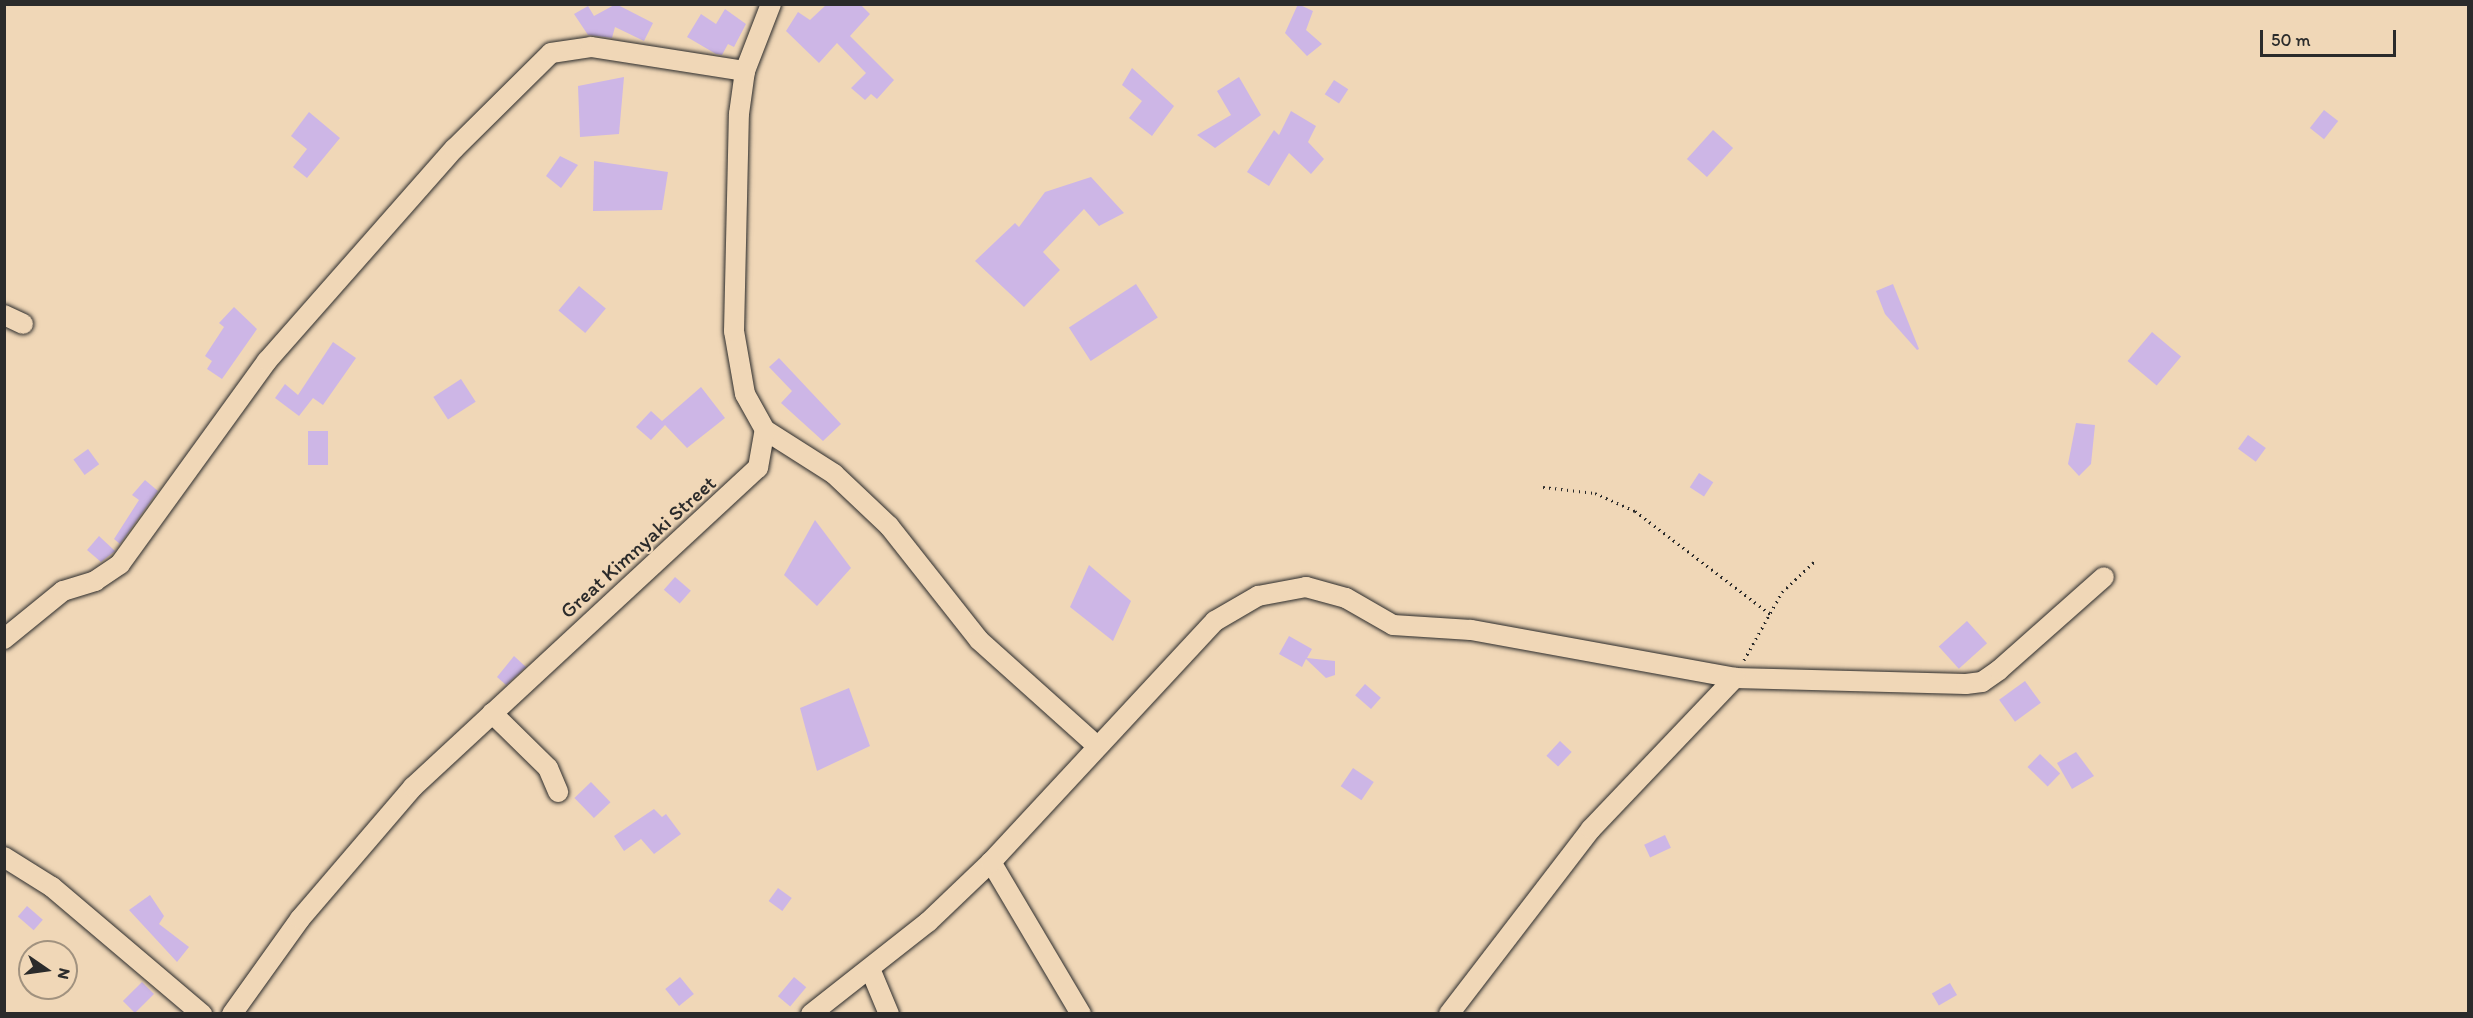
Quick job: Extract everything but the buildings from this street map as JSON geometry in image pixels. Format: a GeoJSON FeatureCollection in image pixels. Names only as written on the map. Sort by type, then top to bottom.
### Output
{"type":"FeatureCollection","features":[{"type":"Feature","properties":{"kind":"street"},"geometry":{"type":"LineString","coordinates":[[771,4],[746,70],[739,114],[734,331],[746,394],[765,430],[834,474],[889,526],[979,640],[1095,744]]}},
{"type":"Feature","properties":{"kind":"street"},"geometry":{"type":"LineString","coordinates":[[4,639],[63,591],[95,581],[120,564],[231,406],[319,300],[454,150],[551,53],[591,47],[746,70]]}},
{"type":"Feature","properties":{"kind":"street"},"geometry":{"type":"LineString","coordinates":[[4,315],[23,324]]}},
{"type":"Feature","properties":{"kind":"street","name":"Great Kimnyaki Street"},"geometry":{"type":"LineString","coordinates":[[232,1014],[300,919],[413,787],[750,478],[763,458],[765,430]]}},
{"type":"Feature","properties":{"kind":"street"},"geometry":{"type":"LineString","coordinates":[[811,1014],[871,971],[991,862],[1095,744],[1215,621],[1258,596],[1287,588],[1325,591],[1407,628],[1471,630],[1735,678],[1982,682],[2104,577]]}},
{"type":"Feature","properties":{"kind":"street"},"geometry":{"type":"LineString","coordinates":[[1449,1014],[1591,829],[1735,678]]}},
{"type":"Feature","properties":{"kind":"street"},"geometry":{"type":"LineString","coordinates":[[492,713],[543,761],[558,792]]}},
{"type":"Feature","properties":{"kind":"street"},"geometry":{"type":"LineString","coordinates":[[4,857],[52,887],[202,1014]]}},
{"type":"Feature","properties":{"kind":"street"},"geometry":{"type":"LineString","coordinates":[[991,862],[1081,1014]]}},
{"type":"Feature","properties":{"kind":"street"},"geometry":{"type":"LineString","coordinates":[[871,971],[890,1014]]}},
{"type":"Feature","properties":{"kind":"path"},"geometry":{"type":"LineString","coordinates":[[1543,487],[1595,493],[1635,511],[1770,614]]}},
{"type":"Feature","properties":{"kind":"path"},"geometry":{"type":"LineString","coordinates":[[1735,678],[1789,584],[1815,561]]}}]}
